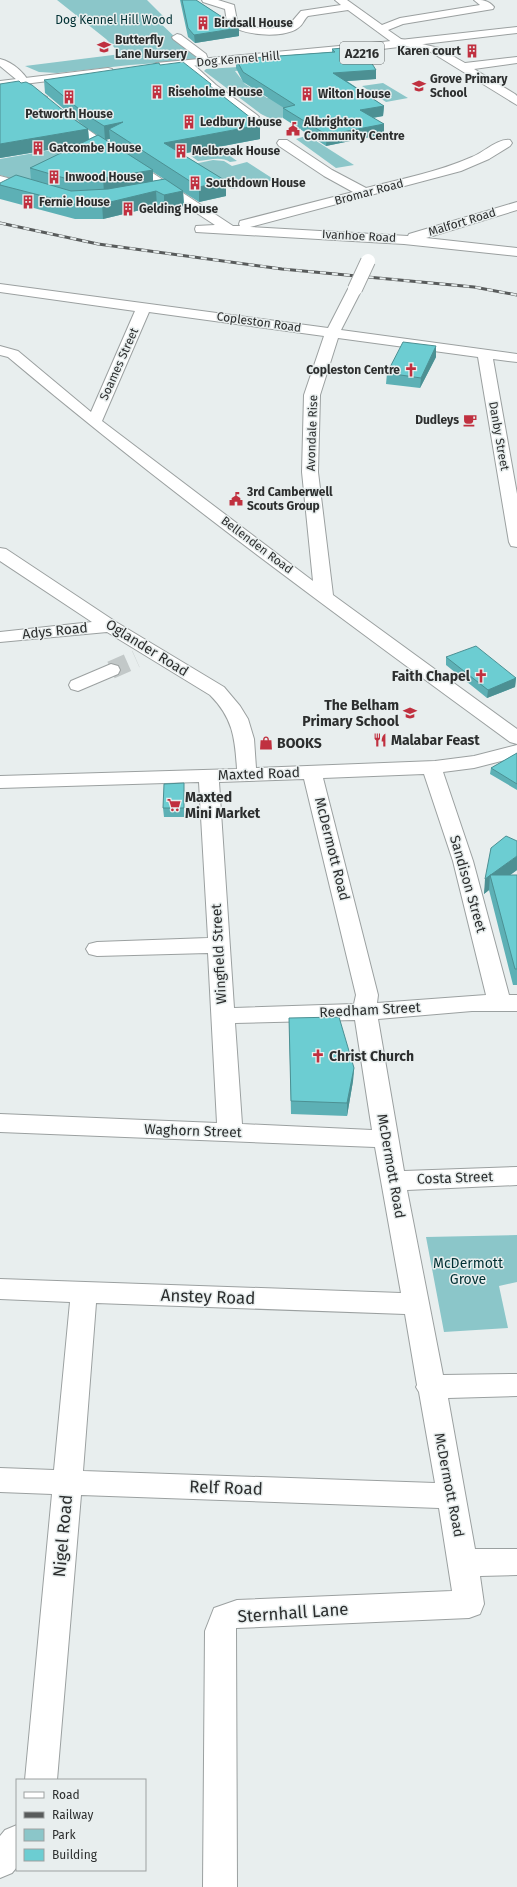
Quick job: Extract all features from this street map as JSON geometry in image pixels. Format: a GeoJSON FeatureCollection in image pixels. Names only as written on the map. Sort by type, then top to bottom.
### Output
{"type":"FeatureCollection","features":[{"type":"Feature","properties":{"kind":"street"},"geometry":{"type":"LineString","coordinates":[[207,0],[230,8],[232,22],[242,28],[252,30],[292,28],[297,24],[302,14],[351,7]]}},
{"type":"Feature","properties":{"kind":"street"},"geometry":{"type":"LineString","coordinates":[[340,0],[379,29],[404,44],[426,46],[435,50],[515,98]]}},
{"type":"Feature","properties":{"kind":"street"},"geometry":{"type":"LineString","coordinates":[[379,29],[400,21],[474,11],[490,7],[479,0]]}},
{"type":"Feature","properties":{"kind":"street"},"geometry":{"type":"LineString","coordinates":[[310,4],[321,11]]}},
{"type":"Feature","properties":{"kind":"street","name":"A2216"},"geometry":{"type":"LineString","coordinates":[[404,44],[517,30]]}},
{"type":"Feature","properties":{"kind":"street"},"geometry":{"type":"LineString","coordinates":[[177,37],[202,56],[204,62]]}},
{"type":"Feature","properties":{"kind":"street","name":"A2216"},"geometry":{"type":"LineString","coordinates":[[426,46],[444,42],[446,40]]}},
{"type":"Feature","properties":{"kind":"street","name":"Dog Kennel Hill"},"geometry":{"type":"LineString","coordinates":[[188,65],[204,62],[404,44]]}},
{"type":"Feature","properties":{"kind":"street","name":"Dog Kennel Hill"},"geometry":{"type":"LineString","coordinates":[[145,69],[371,52],[426,46]]}},
{"type":"Feature","properties":{"kind":"street"},"geometry":{"type":"LineString","coordinates":[[462,67],[517,60]]}},
{"type":"Feature","properties":{"kind":"street"},"geometry":{"type":"LineString","coordinates":[[0,62],[12,70],[25,83],[26,90],[38,95],[100,144],[228,228]]}},
{"type":"Feature","properties":{"kind":"street"},"geometry":{"type":"LineString","coordinates":[[188,65],[212,87],[253,117]]}},
{"type":"Feature","properties":{"kind":"street"},"geometry":{"type":"LineString","coordinates":[[0,84],[25,83],[118,72]]}},
{"type":"Feature","properties":{"kind":"street"},"geometry":{"type":"LineString","coordinates":[[0,90],[25,83]]}},
{"type":"Feature","properties":{"kind":"street","name":"Bromar Road"},"geometry":{"type":"LineString","coordinates":[[228,228],[457,168],[485,156],[510,139],[517,153]]}},
{"type":"Feature","properties":{"kind":"street"},"geometry":{"type":"LineString","coordinates":[[283,143],[328,173],[365,193]]}},
{"type":"Feature","properties":{"kind":"street"},"geometry":{"type":"LineString","coordinates":[[0,180],[44,192]]}},
{"type":"Feature","properties":{"kind":"street"},"geometry":{"type":"LineString","coordinates":[[153,190],[168,188]]}},
{"type":"Feature","properties":{"kind":"street","name":"Malfort Road"},"geometry":{"type":"LineString","coordinates":[[407,239],[517,206]]}},
{"type":"Feature","properties":{"kind":"street","name":"Ivanhoe Road"},"geometry":{"type":"LineString","coordinates":[[201,229],[228,228],[290,233],[387,237],[517,252]]}},
{"type":"Feature","properties":{"kind":"street","name":"Avondale Rise"},"geometry":{"type":"LineString","coordinates":[[324,597],[310,472],[312,395],[333,332],[368,261],[387,237]]}},
{"type":"Feature","properties":{"kind":"street","name":"Copleston Road"},"geometry":{"type":"LineString","coordinates":[[0,288],[517,358]]}},
{"type":"Feature","properties":{"kind":"street","name":"Soames Street"},"geometry":{"type":"LineString","coordinates":[[94,422],[144,307]]}},
{"type":"Feature","properties":{"kind":"street","name":"Bellenden Road"},"geometry":{"type":"LineString","coordinates":[[0,350],[13,354],[94,422],[324,597],[517,738]]}},
{"type":"Feature","properties":{"kind":"street","name":"Danby Street"},"geometry":{"type":"LineString","coordinates":[[485,354],[517,542]]}},
{"type":"Feature","properties":{"kind":"street","name":"Oglander Road"},"geometry":{"type":"LineString","coordinates":[[0,553],[110,626],[144,656],[217,691],[230,702],[238,714],[244,737],[247,774]]}},
{"type":"Feature","properties":{"kind":"street","name":"Adys Road"},"geometry":{"type":"LineString","coordinates":[[0,637],[110,626]]}},
{"type":"Feature","properties":{"kind":"street"},"geometry":{"type":"LineString","coordinates":[[78,685],[111,670]]}},
{"type":"Feature","properties":{"kind":"street","name":"Maxted Road"},"geometry":{"type":"LineString","coordinates":[[0,782],[209,776],[431,766],[483,762],[517,751]]}},
{"type":"Feature","properties":{"kind":"street","name":"Sandison Street"},"geometry":{"type":"LineString","coordinates":[[431,766],[508,1003]]}},
{"type":"Feature","properties":{"kind":"street","name":"McDermott Road"},"geometry":{"type":"LineString","coordinates":[[312,772],[367,995],[366,1011],[392,1181],[430,1388],[452,1496],[463,1563]]}},
{"type":"Feature","properties":{"kind":"street","name":"Wingfield Street"},"geometry":{"type":"LineString","coordinates":[[209,776],[230,1132]]}},
{"type":"Feature","properties":{"kind":"street"},"geometry":{"type":"LineString","coordinates":[[97,948],[219,945]]}},
{"type":"Feature","properties":{"kind":"street","name":"Reedham Street"},"geometry":{"type":"LineString","coordinates":[[223,1016],[366,1011],[472,1003],[508,1003]]}},
{"type":"Feature","properties":{"kind":"street","name":"Waghorn Street"},"geometry":{"type":"LineString","coordinates":[[0,1123],[386,1138]]}},
{"type":"Feature","properties":{"kind":"street","name":"Costa Street"},"geometry":{"type":"LineString","coordinates":[[392,1181],[517,1176]]}},
{"type":"Feature","properties":{"kind":"street","name":"Anstey Road"},"geometry":{"type":"LineString","coordinates":[[0,1289],[415,1304]]}},
{"type":"Feature","properties":{"kind":"street","name":"Nigel Road"},"geometry":{"type":"LineString","coordinates":[[42,1779],[84,1292]]}},
{"type":"Feature","properties":{"kind":"street"},"geometry":{"type":"LineString","coordinates":[[430,1388],[517,1385]]}},
{"type":"Feature","properties":{"kind":"street","name":"Relf Road"},"geometry":{"type":"LineString","coordinates":[[0,1480],[452,1496]]}},
{"type":"Feature","properties":{"kind":"street"},"geometry":{"type":"LineString","coordinates":[[463,1563],[517,1562]]}},
{"type":"Feature","properties":{"kind":"street","name":"Sternhall Lane"},"geometry":{"type":"LineString","coordinates":[[220,1887],[220,1631],[225,1618],[237,1614],[469,1604],[463,1563]]}},
{"type":"Feature","properties":{"kind":"street"},"geometry":{"type":"LineString","coordinates":[[0,1862],[16,1843]]}},
{"type":"Feature","properties":{"kind":"green space","name":"Dog Kennel Hill Wood"},"geometry":{"type":"Polygon","coordinates":[[[57,0],[147,0],[165,18],[156,19],[199,60],[130,65],[57,73],[39,72],[25,66],[121,54],[106,39],[57,0]]]}},
{"type":"Feature","properties":{"kind":"green space"},"geometry":{"type":"Polygon","coordinates":[[[254,66],[256,69],[235,71],[245,84],[267,98],[294,93],[353,130],[313,139],[354,165],[336,168],[296,139],[318,132],[297,116],[271,119],[261,114],[204,71],[206,69],[254,66]]]}},
{"type":"Feature","properties":{"kind":"green space"},"geometry":{"type":"Polygon","coordinates":[[[383,83],[408,98],[386,102],[362,86],[383,83]]]}},
{"type":"Feature","properties":{"kind":"green space"},"geometry":{"type":"Polygon","coordinates":[[[86,144],[27,183],[0,175],[0,159],[86,144]]]}},
{"type":"Feature","properties":{"kind":"green space"},"geometry":{"type":"Polygon","coordinates":[[[223,151],[237,161],[230,162],[223,159],[210,159],[198,161],[191,156],[223,151]]]}},
{"type":"Feature","properties":{"kind":"green space"},"geometry":{"type":"Polygon","coordinates":[[[213,160],[224,161],[232,166],[247,162],[275,180],[232,189],[194,164],[213,160]]]}},
{"type":"Feature","properties":{"kind":"green space","name":"McDermott Grove"},"geometry":{"type":"Polygon","coordinates":[[[517,1235],[517,1282],[499,1286],[508,1328],[444,1332],[426,1237],[517,1235]]]}},
{"type":"Feature","properties":{"kind":"building"},"geometry":{"type":"Polygon","coordinates":[[[182,0],[196,0],[239,28],[194,35],[188,28],[182,0]]]}},
{"type":"Feature","properties":{"kind":"building"},"geometry":{"type":"Polygon","coordinates":[[[355,47],[361,54],[366,54],[376,70],[333,73],[384,106],[360,110],[384,124],[327,135],[283,108],[295,105],[243,72],[236,59],[335,52],[332,49],[355,47]]]}},
{"type":"Feature","properties":{"kind":"building"},"geometry":{"type":"Polygon","coordinates":[[[183,62],[211,84],[210,86],[260,125],[164,143],[226,181],[199,187],[109,129],[123,122],[104,126],[85,114],[44,80],[159,63],[160,65],[183,62]]]}},
{"type":"Feature","properties":{"kind":"building"},"geometry":{"type":"Polygon","coordinates":[[[19,81],[21,83],[26,82],[32,85],[88,129],[0,144],[0,84],[19,81]]]}},
{"type":"Feature","properties":{"kind":"building"},"geometry":{"type":"Polygon","coordinates":[[[98,135],[153,170],[103,178],[71,180],[30,168],[98,135]]]}},
{"type":"Feature","properties":{"kind":"building"},"geometry":{"type":"Polygon","coordinates":[[[16,175],[71,191],[108,189],[165,179],[183,191],[164,195],[156,191],[102,204],[74,204],[0,185],[0,183],[16,175]]]}},
{"type":"Feature","properties":{"kind":"building"},"geometry":{"type":"Polygon","coordinates":[[[403,342],[436,346],[421,378],[387,373],[403,342]]]}},
{"type":"Feature","properties":{"kind":"building","name":"Faith Chapel"},"geometry":{"type":"Polygon","coordinates":[[[476,646],[516,678],[488,690],[446,657],[476,646]]]}},
{"type":"Feature","properties":{"kind":"building"},"geometry":{"type":"Polygon","coordinates":[[[517,753],[517,784],[491,768],[517,753]]]}},
{"type":"Feature","properties":{"kind":"building","name":"Maxted Mini Market"},"geometry":{"type":"Polygon","coordinates":[[[184,783],[184,808],[163,808],[164,784],[184,783]]]}},
{"type":"Feature","properties":{"kind":"building"},"geometry":{"type":"Polygon","coordinates":[[[506,836],[517,841],[517,856],[485,879],[491,848],[506,836]]]}},
{"type":"Feature","properties":{"kind":"building"},"geometry":{"type":"Polygon","coordinates":[[[490,875],[517,875],[517,969],[515,969],[490,875]]]}},
{"type":"Feature","properties":{"kind":"building","name":"Christ Church"},"geometry":{"type":"Polygon","coordinates":[[[339,1017],[354,1068],[347,1103],[291,1101],[289,1018],[339,1017]]]}},
{"type":"Feature","properties":{"kind":"tunnel"},"geometry":{"type":"LineString","coordinates":[[111,670],[136,659]]}},
{"type":"Feature","properties":{"kind":"railway"},"geometry":{"type":"LineString","coordinates":[[0,223],[98,244],[282,269],[474,287],[517,295]]}},
{"type":"Feature","properties":{"kind":"place","name":"Birdsall House"},"geometry":{"type":"Point","coordinates":[203,23]}},
{"type":"Feature","properties":{"kind":"place","name":"Butterfly Lane Nursery"},"geometry":{"type":"Point","coordinates":[104,47]}},
{"type":"Feature","properties":{"kind":"place","name":"Karen court"},"geometry":{"type":"Point","coordinates":[472,51]}},
{"type":"Feature","properties":{"kind":"place","name":"Grove Primary School"},"geometry":{"type":"Point","coordinates":[419,86]}},
{"type":"Feature","properties":{"kind":"place","name":"Riseholme House"},"geometry":{"type":"Point","coordinates":[157,92]}},
{"type":"Feature","properties":{"kind":"place","name":"Wilton House"},"geometry":{"type":"Point","coordinates":[307,94]}},
{"type":"Feature","properties":{"kind":"place","name":"Petworth House"},"geometry":{"type":"Point","coordinates":[69,97]}},
{"type":"Feature","properties":{"kind":"place","name":"Ledbury House"},"geometry":{"type":"Point","coordinates":[189,122]}},
{"type":"Feature","properties":{"kind":"place","name":"Albrighton Community Centre"},"geometry":{"type":"Point","coordinates":[293,129]}},
{"type":"Feature","properties":{"kind":"place","name":"Gatcombe House"},"geometry":{"type":"Point","coordinates":[38,148]}},
{"type":"Feature","properties":{"kind":"place","name":"Melbreak House"},"geometry":{"type":"Point","coordinates":[181,151]}},
{"type":"Feature","properties":{"kind":"place","name":"Inwood House"},"geometry":{"type":"Point","coordinates":[54,177]}},
{"type":"Feature","properties":{"kind":"place","name":"Southdown House"},"geometry":{"type":"Point","coordinates":[195,183]}},
{"type":"Feature","properties":{"kind":"place","name":"Fernie House"},"geometry":{"type":"Point","coordinates":[28,202]}},
{"type":"Feature","properties":{"kind":"place","name":"Gelding House"},"geometry":{"type":"Point","coordinates":[128,209]}},
{"type":"Feature","properties":{"kind":"place","name":"Copleston Centre"},"geometry":{"type":"Point","coordinates":[411,370]}},
{"type":"Feature","properties":{"kind":"place","name":"Dudleys"},"geometry":{"type":"Point","coordinates":[470,420]}},
{"type":"Feature","properties":{"kind":"place","name":"3rd Camberwell Scouts Group"},"geometry":{"type":"Point","coordinates":[236,499]}},
{"type":"Feature","properties":{"kind":"place","name":"Faith Chapel"},"geometry":{"type":"Point","coordinates":[481,676]}},
{"type":"Feature","properties":{"kind":"place","name":"The Belham Primary School"},"geometry":{"type":"Point","coordinates":[410,713]}},
{"type":"Feature","properties":{"kind":"place","name":"Malabar Feast"},"geometry":{"type":"Point","coordinates":[380,740]}},
{"type":"Feature","properties":{"kind":"place","name":"BOOKS"},"geometry":{"type":"Point","coordinates":[266,743]}},
{"type":"Feature","properties":{"kind":"place","name":"Maxted Mini Market"},"geometry":{"type":"Point","coordinates":[174,805]}},
{"type":"Feature","properties":{"kind":"place","name":"Christ Church"},"geometry":{"type":"Point","coordinates":[318,1056]}}]}
